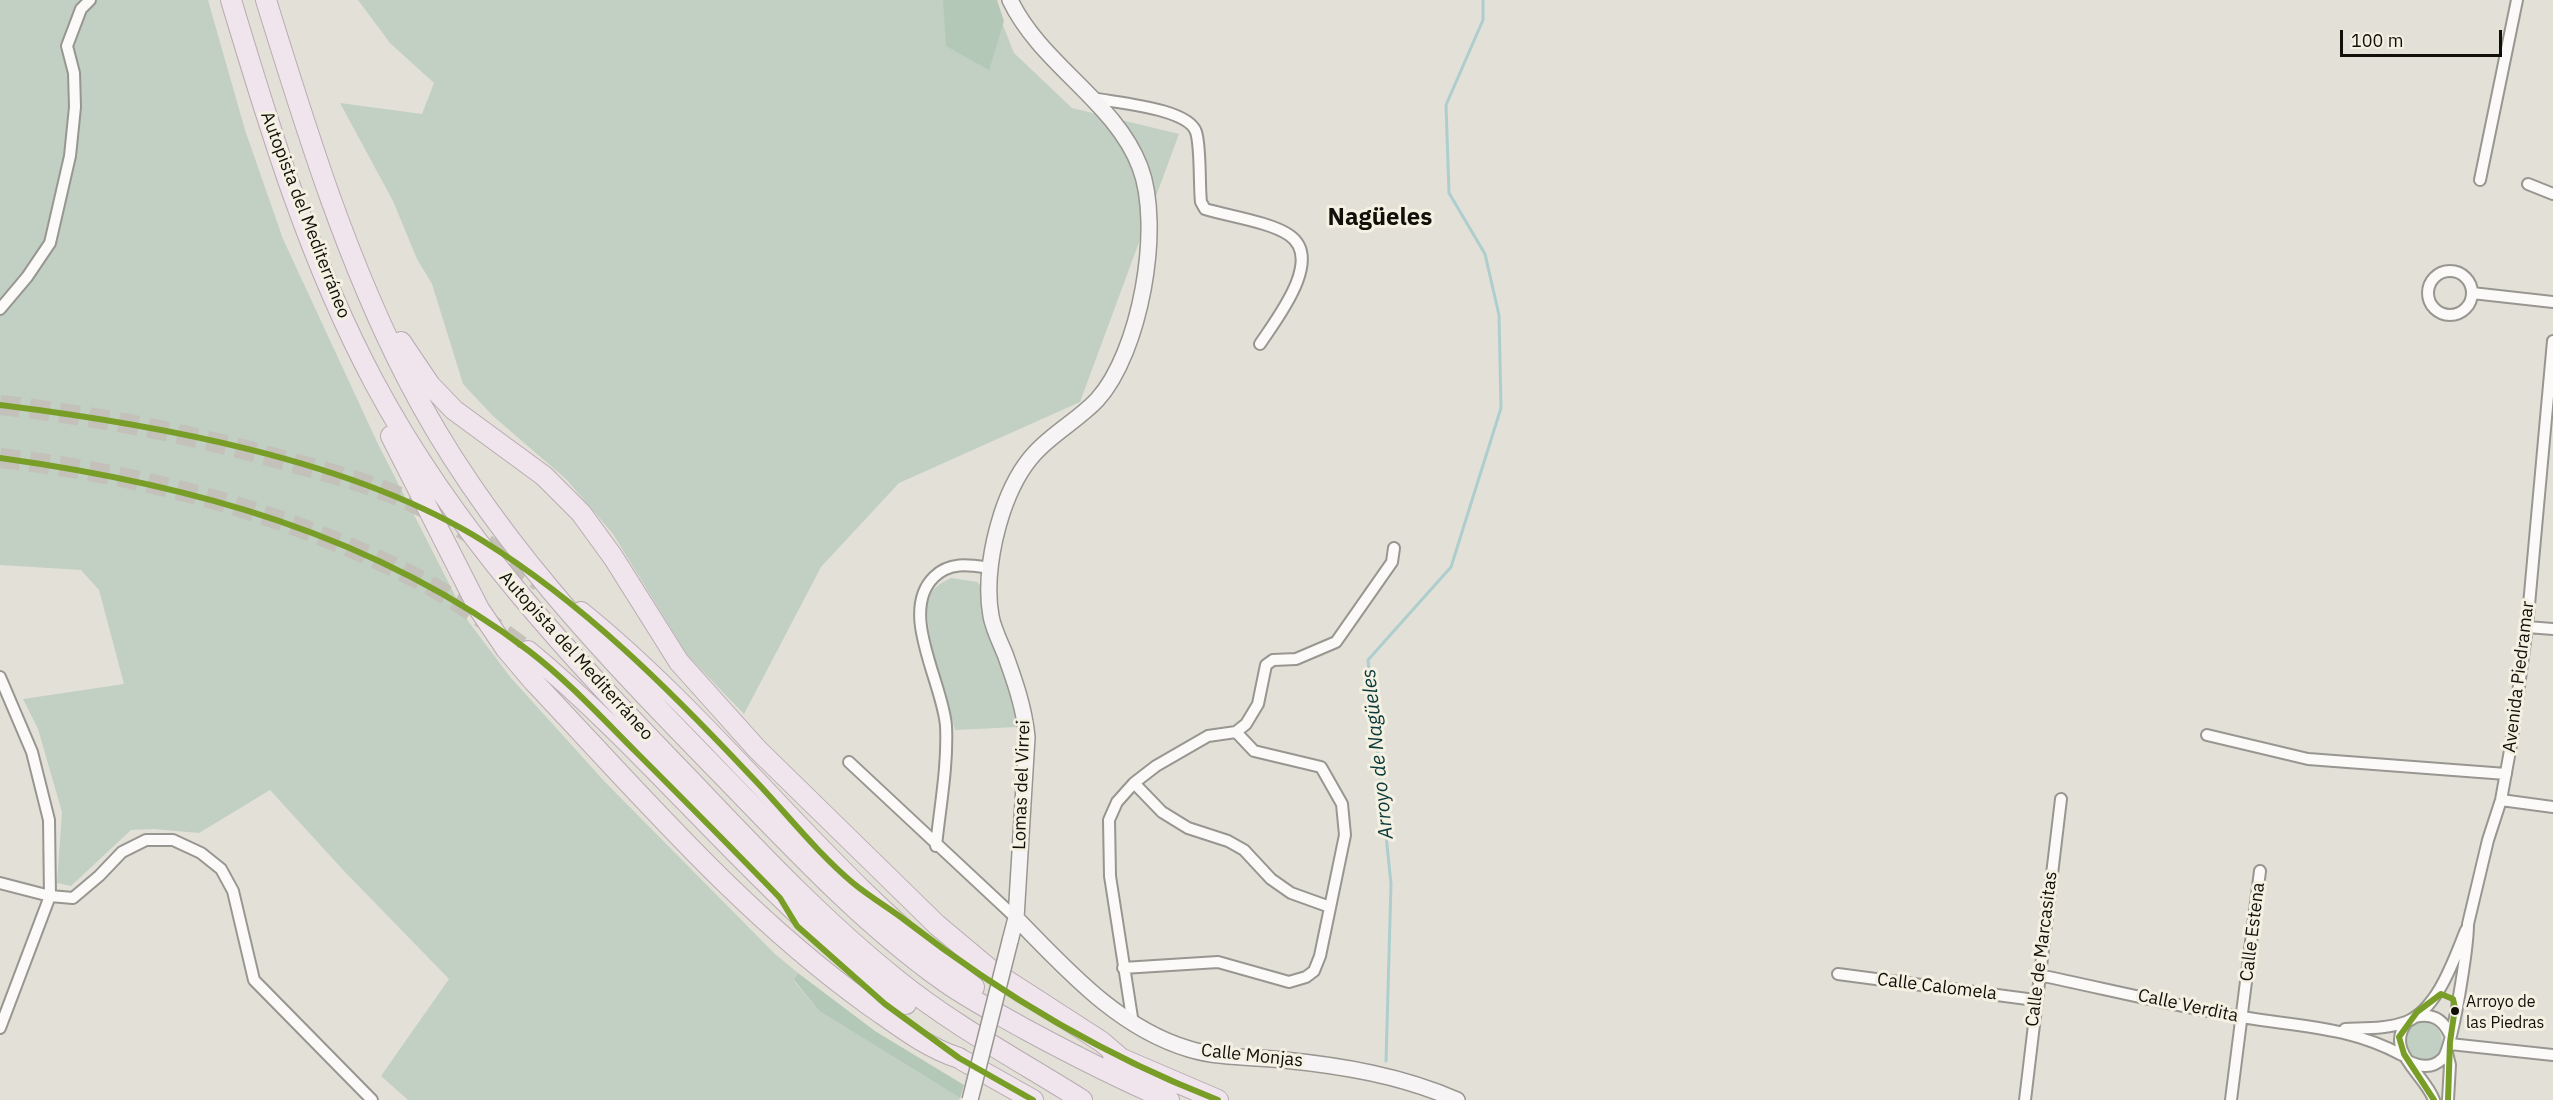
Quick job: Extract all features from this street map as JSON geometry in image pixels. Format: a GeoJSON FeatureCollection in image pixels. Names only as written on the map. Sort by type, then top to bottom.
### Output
{"type":"FeatureCollection","features":[{"type":"Feature","properties":{"kind":"highway","name":"Autopista del Mediterráneo"},"geometry":{"type":"LineString","coordinates":[[231,0],[293,195],[342,315],[373,380],[407,441],[442,495],[504,578],[595,682],[779,872],[897,981],[1011,1059],[1082,1100]]}},
{"type":"Feature","properties":{"kind":"highway","name":"Autopista del Mediterráneo"},"geometry":{"type":"LineString","coordinates":[[266,0],[324,182],[369,293],[375,314],[410,384],[451,454],[508,537],[614,664],[818,873],[939,978],[985,1008],[1020,1025]]}},
{"type":"Feature","properties":{"kind":"highway"},"geometry":{"type":"LineString","coordinates":[[369,293],[410,358],[454,410],[544,476],[581,513],[613,557],[679,662],[757,749],[945,931],[992,971],[1102,1042],[1124,1060]]}},
{"type":"Feature","properties":{"kind":"highway"},"geometry":{"type":"LineString","coordinates":[[342,315],[346,346],[479,609],[506,649],[607,760],[768,924],[847,989],[936,1050],[959,1058]]}},
{"type":"Feature","properties":{"kind":"highway"},"geometry":{"type":"LineString","coordinates":[[562,601],[639,664],[892,921],[1020,1025],[1103,1072],[1169,1100]]}},
{"type":"Feature","properties":{"kind":"highway"},"geometry":{"type":"LineString","coordinates":[[528,651],[582,698],[780,898],[848,959],[928,1019],[1008,1071],[1056,1097],[1068,1100]]}},
{"type":"Feature","properties":{"kind":"highway"},"geometry":{"type":"LineString","coordinates":[[854,884],[885,903],[933,944],[989,984],[1124,1060],[1218,1100]]}},
{"type":"Feature","properties":{"kind":"highway"},"geometry":{"type":"LineString","coordinates":[[780,898],[797,926],[851,976],[918,1030],[959,1058],[1033,1100]]}},
{"type":"Feature","properties":{"kind":"street"},"geometry":{"type":"LineString","coordinates":[[0,309],[27,277],[50,243],[70,156],[75,108],[74,73],[66,46],[81,9],[90,0]]}},
{"type":"Feature","properties":{"kind":"street","name":"Lomas del Virrei"},"geometry":{"type":"LineString","coordinates":[[970,1100],[1016,918],[1027,737],[1021,700],[991,617],[990,568],[1002,513],[1013,486],[1035,453],[1098,399],[1120,363],[1138,309],[1150,248],[1149,205],[1140,167],[1108,115],[1089,98],[1028,31],[1010,0]]}},
{"type":"Feature","properties":{"kind":"street"},"geometry":{"type":"LineString","coordinates":[[2480,180],[2517,0]]}},
{"type":"Feature","properties":{"kind":"street"},"geometry":{"type":"LineString","coordinates":[[1089,98],[1176,114],[1189,121],[1196,132],[1201,202],[1205,209],[1290,235],[1300,250],[1299,278],[1293,295],[1260,344]]}},
{"type":"Feature","properties":{"kind":"street"},"geometry":{"type":"LineString","coordinates":[[2528,184],[2553,194]]}},
{"type":"Feature","properties":{"kind":"street"},"geometry":{"type":"LineString","coordinates":[[2450,271],[2464,277],[2472,293],[2467,307],[2461,312],[2448,315],[2434,309],[2428,295],[2433,279],[2450,271]]}},
{"type":"Feature","properties":{"kind":"street"},"geometry":{"type":"LineString","coordinates":[[2472,293],[2553,302]]}},
{"type":"Feature","properties":{"kind":"street","name":"Avenida Piedramar"},"geometry":{"type":"LineString","coordinates":[[2449,1044],[2468,950],[2468,924],[2506,774],[2528,627],[2549,426],[2553,341]]}},
{"type":"Feature","properties":{"kind":"street"},"geometry":{"type":"LineString","coordinates":[[1133,1024],[1110,876],[1109,820],[1117,802],[1134,783],[1156,766],[1208,736],[1236,732],[1246,724],[1258,704],[1266,665],[1273,660],[1296,659],[1336,642],[1392,562],[1394,548]]}},
{"type":"Feature","properties":{"kind":"street"},"geometry":{"type":"LineString","coordinates":[[936,846],[946,725],[919,615],[922,593],[942,569],[967,564],[990,568]]}},
{"type":"Feature","properties":{"kind":"street"},"geometry":{"type":"LineString","coordinates":[[2528,627],[2553,629]]}},
{"type":"Feature","properties":{"kind":"street"},"geometry":{"type":"LineString","coordinates":[[0,677],[32,752],[49,820],[50,896],[0,1028]]}},
{"type":"Feature","properties":{"kind":"street"},"geometry":{"type":"LineString","coordinates":[[1123,968],[1218,962],[1278,980],[1296,981],[1314,971],[1320,956],[1345,835],[1342,804],[1332,782],[1321,766],[1254,751],[1236,732]]}},
{"type":"Feature","properties":{"kind":"street"},"geometry":{"type":"LineString","coordinates":[[2207,735],[2308,759],[2506,774]]}},
{"type":"Feature","properties":{"kind":"street"},"geometry":{"type":"LineString","coordinates":[[849,762],[936,846],[1016,918]]}},
{"type":"Feature","properties":{"kind":"street"},"geometry":{"type":"LineString","coordinates":[[1134,783],[1162,812],[1188,828],[1228,841],[1244,850],[1271,879],[1291,893],[1330,907]]}},
{"type":"Feature","properties":{"kind":"street","name":"Calle de Marcasitas"},"geometry":{"type":"LineString","coordinates":[[2025,1100],[2035,1000],[2061,799]]}},
{"type":"Feature","properties":{"kind":"street"},"geometry":{"type":"LineString","coordinates":[[2501,800],[2553,807]]}},
{"type":"Feature","properties":{"kind":"street"},"geometry":{"type":"LineString","coordinates":[[0,883],[50,896],[73,898],[122,852],[146,840],[173,840],[201,853],[221,869],[233,891],[254,980],[372,1100]]}},
{"type":"Feature","properties":{"kind":"street","name":"Calle Estena"},"geometry":{"type":"LineString","coordinates":[[2231,1100],[2260,871]]}},
{"type":"Feature","properties":{"kind":"street","name":"Calle Monjas"},"geometry":{"type":"LineString","coordinates":[[1016,918],[1071,974],[1133,1024],[1190,1049],[1341,1066],[1420,1084],[1457,1100]]}},
{"type":"Feature","properties":{"kind":"street"},"geometry":{"type":"LineString","coordinates":[[2434,1100],[2426,1083],[2405,1058],[2398,1037],[2411,1019],[2433,998],[2446,978],[2468,924]]}},
{"type":"Feature","properties":{"kind":"street","name":"Calle Calomela"},"geometry":{"type":"LineString","coordinates":[[1838,974],[2035,1000]]}},
{"type":"Feature","properties":{"kind":"street","name":"Calle Verdita"},"geometry":{"type":"LineString","coordinates":[[2039,975],[2241,1017],[2338,1030]]}},
{"type":"Feature","properties":{"kind":"street"},"geometry":{"type":"LineString","coordinates":[[2433,998],[2441,994],[2450,996],[2456,1008]]}},
{"type":"Feature","properties":{"kind":"street"},"geometry":{"type":"LineString","coordinates":[[2338,1030],[2432,1016],[2440,1020],[2449,1044],[2448,1100]]}},
{"type":"Feature","properties":{"kind":"street"},"geometry":{"type":"LineString","coordinates":[[2338,1030],[2370,1039],[2426,1067],[2434,1065],[2449,1044]]}},
{"type":"Feature","properties":{"kind":"street"},"geometry":{"type":"LineString","coordinates":[[2449,1044],[2553,1055]]}},
{"type":"Feature","properties":{"kind":"green space"},"geometry":{"type":"Polygon","coordinates":[[[0,0],[208,0],[245,130],[283,239],[378,444],[468,621],[511,678],[605,782],[775,954],[798,973],[794,981],[819,1011],[960,1098],[959,1100],[408,1100],[381,1076],[449,979],[344,871],[270,790],[199,833],[154,829],[131,830],[71,886],[57,883],[62,812],[38,729],[23,699],[124,684],[99,590],[81,570],[0,565],[0,0]]]}},
{"type":"Feature","properties":{"kind":"green space"},"geometry":{"type":"Polygon","coordinates":[[[358,0],[993,0],[1014,53],[1072,108],[1179,134],[1080,402],[899,483],[821,567],[744,714],[688,656],[613,534],[566,479],[493,416],[463,384],[432,284],[417,259],[393,201],[340,103],[422,114],[434,83],[390,43],[358,0]]]}},
{"type":"Feature","properties":{"kind":"green space"},"geometry":{"type":"Polygon","coordinates":[[[943,0],[997,0],[1004,21],[989,70],[946,46],[943,0]]]}},
{"type":"Feature","properties":{"kind":"green space"},"geometry":{"type":"Polygon","coordinates":[[[951,578],[977,582],[984,589],[981,610],[1014,701],[1017,727],[955,730],[932,646],[927,613],[931,592],[951,578]]]}},
{"type":"Feature","properties":{"kind":"green space"},"geometry":{"type":"Polygon","coordinates":[[[798,973],[875,1031],[964,1085],[960,1098],[819,1011],[794,980],[798,973]]]}},
{"type":"Feature","properties":{"kind":"green space"},"geometry":{"type":"Polygon","coordinates":[[[2423,1022],[2436,1028],[2442,1041],[2436,1054],[2423,1060],[2410,1054],[2404,1041],[2410,1028],[2423,1022]]]}},
{"type":"Feature","properties":{"kind":"waterway","name":"Arroyo de Nagüeles"},"geometry":{"type":"LineString","coordinates":[[1386,1061],[1391,884],[1368,660],[1451,567],[1501,408],[1499,315],[1485,254],[1449,193],[1446,105],[1483,20],[1483,0]]}},
{"type":"Feature","properties":{"kind":"tunnel"},"geometry":{"type":"LineString","coordinates":[[0,405],[111,421],[184,435],[356,481],[403,498],[434,513],[496,550],[540,582]]}},
{"type":"Feature","properties":{"kind":"tunnel"},"geometry":{"type":"LineString","coordinates":[[0,458],[108,474],[161,486],[267,516],[318,534],[418,579],[447,595],[528,651]]}},
{"type":"Feature","properties":{"kind":"transit line"},"geometry":{"type":"LineString","coordinates":[[0,405],[185,435],[249,449],[313,467],[374,488],[431,512],[483,541],[556,592],[624,649],[719,742],[826,858],[859,888],[1017,999],[1095,1044],[1176,1083],[1218,1100]]}},
{"type":"Feature","properties":{"kind":"transit line"},"geometry":{"type":"LineString","coordinates":[[0,458],[140,483],[277,520],[344,545],[408,575],[470,610],[529,651],[571,687],[780,898],[797,926],[885,1004],[959,1058],[1033,1100]]}},
{"type":"Feature","properties":{"kind":"transit line"},"geometry":{"type":"LineString","coordinates":[[2434,1100],[2404,1054],[2399,1037],[2417,1012],[2441,994],[2453,999],[2455,1008],[2450,1042],[2448,1100]]}},
{"type":"Feature","properties":{"kind":"place","name":"Arroyo de las Piedras"},"geometry":{"type":"Point","coordinates":[2455,1011]}},
{"type":"Feature","properties":{"kind":"district","name":"Nagüeles"},"geometry":{"type":"Point","coordinates":[1380,218]}}]}
